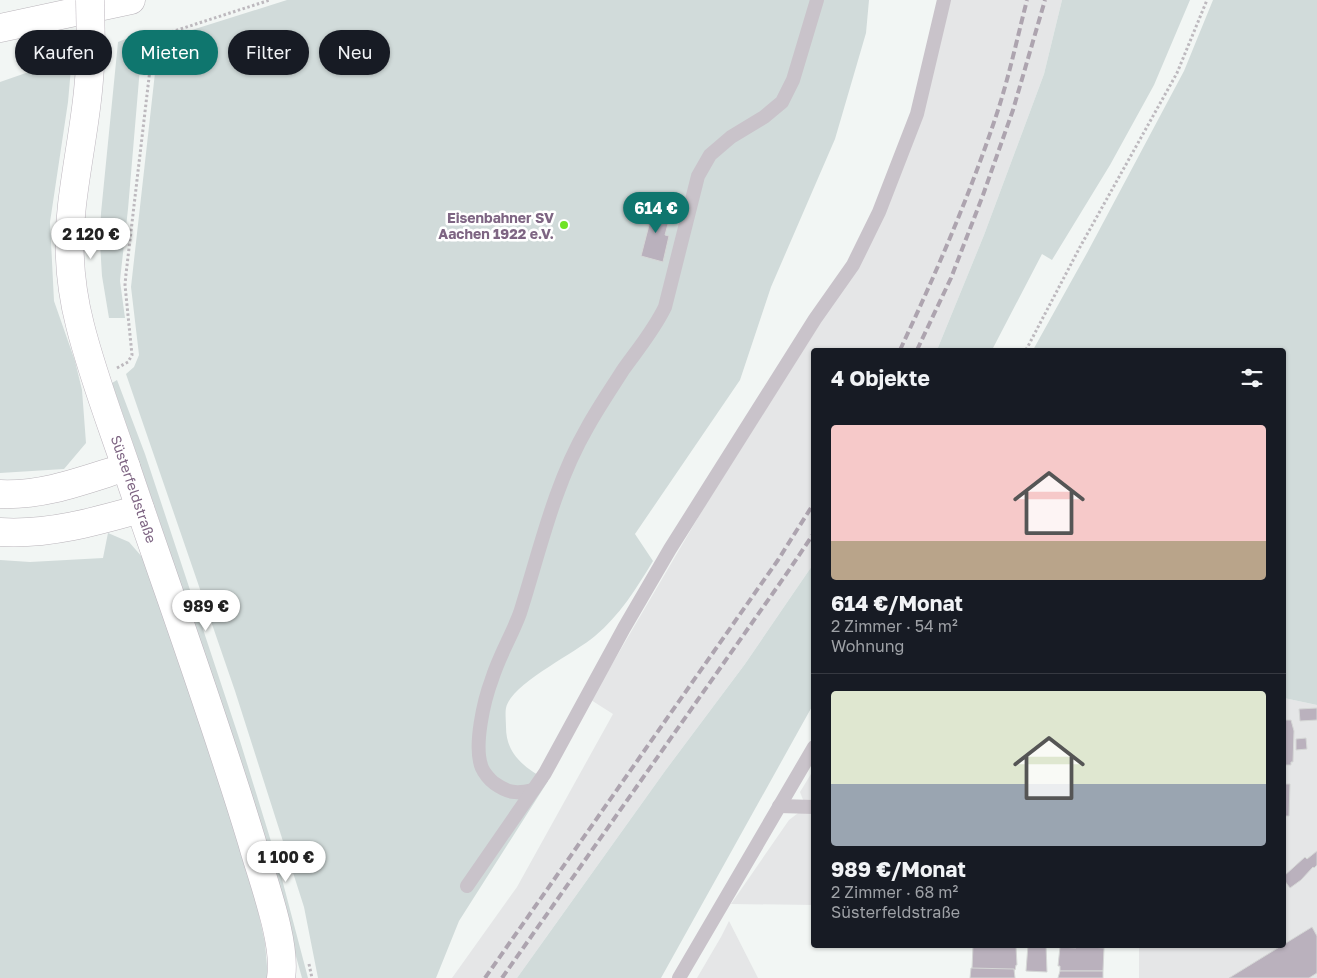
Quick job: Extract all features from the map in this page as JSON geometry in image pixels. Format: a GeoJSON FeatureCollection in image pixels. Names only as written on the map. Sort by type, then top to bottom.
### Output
{"type":"FeatureCollection","features":[{"type":"Feature","properties":{"kind":"main road"},"geometry":{"type":"LineString","coordinates":[[0,28],[86,6],[132,0]]}},
{"type":"Feature","properties":{"kind":"main road"},"geometry":{"type":"LineString","coordinates":[[0,48],[86,6]]}},
{"type":"Feature","properties":{"kind":"main road","name":"Süsterfeldstraße"},"geometry":{"type":"LineString","coordinates":[[86,6],[91,52],[87,100],[72,206],[70,259],[73,291],[80,325],[110,368],[126,467],[224,752],[291,970]]}},
{"type":"Feature","properties":{"kind":"main road"},"geometry":{"type":"LineString","coordinates":[[0,494],[37,493],[61,488],[126,467]]}},
{"type":"Feature","properties":{"kind":"main road"},"geometry":{"type":"LineString","coordinates":[[0,532],[20,533],[52,530],[99,521],[140,510]]}},
{"type":"Feature","properties":{"kind":"lane"},"geometry":{"type":"LineString","coordinates":[[533,790],[519,793],[504,790],[491,781],[482,769],[479,752],[480,736],[485,704],[492,678],[520,614],[531,573],[564,472],[587,428],[623,370],[657,324],[666,307],[698,176],[710,155],[731,137],[764,117],[782,102],[793,80],[817,0]]}},
{"type":"Feature","properties":{"kind":"lane"},"geometry":{"type":"LineString","coordinates":[[467,886],[545,774],[624,628],[670,548],[815,319],[853,265],[879,212],[917,114],[944,0]]}},
{"type":"Feature","properties":{"kind":"lane"},"geometry":{"type":"LineString","coordinates":[[679,978],[811,752]]}},
{"type":"Feature","properties":{"kind":"lane"},"geometry":{"type":"LineString","coordinates":[[779,806],[811,807]]}},
{"type":"Feature","properties":{"kind":"path"},"geometry":{"type":"LineString","coordinates":[[110,368],[128,362],[132,355],[125,285],[152,52],[157,40],[165,34],[270,0]]}},
{"type":"Feature","properties":{"kind":"path"},"geometry":{"type":"LineString","coordinates":[[1027,348],[1080,247],[1177,73],[1207,0]]}},
{"type":"Feature","properties":{"kind":"path"},"geometry":{"type":"LineString","coordinates":[[291,970],[312,978]]}},
{"type":"Feature","properties":{"kind":"shaded area"},"geometry":{"type":"Polygon","coordinates":[[[287,0],[869,0],[866,33],[835,139],[771,287],[740,380],[635,534],[653,561],[627,601],[604,628],[531,679],[510,699],[506,708],[507,737],[513,753],[525,766],[548,781],[459,921],[436,978],[318,978],[304,907],[235,691],[126,374],[134,367],[139,355],[131,287],[155,75],[218,75],[218,30],[192,30],[287,0]]]}},
{"type":"Feature","properties":{"kind":"shaded area"},"geometry":{"type":"Polygon","coordinates":[[[951,0],[1062,0],[1044,74],[984,235],[938,348],[811,348],[811,567],[745,664],[665,771],[517,978],[452,978],[517,887],[613,714],[591,700],[706,504],[821,322],[913,140],[951,0]]]}},
{"type":"Feature","properties":{"kind":"shaded area"},"geometry":{"type":"Polygon","coordinates":[[[1062,0],[1190,0],[1154,85],[1110,165],[1052,260],[1042,254],[993,348],[938,348],[984,235],[1044,74],[1062,0]]]}},
{"type":"Feature","properties":{"kind":"shaded area"},"geometry":{"type":"Polygon","coordinates":[[[1213,0],[1317,0],[1317,705],[1286,698],[1286,348],[1034,348],[1184,71],[1213,0]]]}},
{"type":"Feature","properties":{"kind":"shaded area"},"geometry":{"type":"Polygon","coordinates":[[[122,40],[122,75],[139,75],[120,281],[125,318],[109,318],[102,276],[100,243],[101,213],[118,42],[122,40]]]}},
{"type":"Feature","properties":{"kind":"shaded area"},"geometry":{"type":"Polygon","coordinates":[[[20,75],[70,75],[50,222],[54,301],[75,361],[82,390],[86,443],[64,469],[0,473],[0,82],[20,75]]]}},
{"type":"Feature","properties":{"kind":"shaded area"},"geometry":{"type":"Polygon","coordinates":[[[117,380],[145,454],[240,741],[278,864],[308,978],[302,978],[236,753],[163,530],[112,383],[117,380]]]}},
{"type":"Feature","properties":{"kind":"shaded area"},"geometry":{"type":"Polygon","coordinates":[[[108,533],[129,542],[143,558],[186,671],[255,897],[265,943],[268,978],[0,978],[0,560],[30,562],[103,558],[108,533]]]}},
{"type":"Feature","properties":{"kind":"shaded area"},"geometry":{"type":"Polygon","coordinates":[[[811,567],[811,708],[661,978],[517,978],[665,771],[745,664],[811,567]]]}},
{"type":"Feature","properties":{"kind":"shaded area"},"geometry":{"type":"Polygon","coordinates":[[[1286,698],[1317,705],[1317,978],[1139,978],[1139,948],[1286,948],[1286,698]]]}},
{"type":"Feature","properties":{"kind":"shaded area"},"geometry":{"type":"Polygon","coordinates":[[[811,774],[811,905],[731,904],[789,820],[806,807],[800,792],[811,774]]]}},
{"type":"Feature","properties":{"kind":"shaded area"},"geometry":{"type":"Polygon","coordinates":[[[729,921],[758,978],[697,978],[721,937],[729,921]]]}},
{"type":"Feature","properties":{"kind":"building"},"geometry":{"type":"Polygon","coordinates":[[[646,206],[671,213],[665,235],[669,236],[663,262],[641,256],[649,225],[642,223],[646,206]]]}},
{"type":"Feature","properties":{"kind":"building"},"geometry":{"type":"Polygon","coordinates":[[[1317,708],[1317,720],[1300,721],[1299,709],[1317,708]]]}},
{"type":"Feature","properties":{"kind":"building"},"geometry":{"type":"Polygon","coordinates":[[[1286,720],[1291,720],[1294,731],[1293,762],[1291,762],[1291,765],[1286,765],[1286,720]]]}},
{"type":"Feature","properties":{"kind":"building"},"geometry":{"type":"Polygon","coordinates":[[[1306,738],[1307,749],[1296,750],[1296,739],[1306,738]]]}},
{"type":"Feature","properties":{"kind":"building"},"geometry":{"type":"Polygon","coordinates":[[[1286,784],[1290,784],[1289,816],[1286,816],[1286,784]]]}},
{"type":"Feature","properties":{"kind":"building"},"geometry":{"type":"Polygon","coordinates":[[[1317,851],[1317,865],[1290,888],[1286,883],[1286,874],[1305,857],[1307,859],[1317,851]]]}},
{"type":"Feature","properties":{"kind":"building"},"geometry":{"type":"Polygon","coordinates":[[[1312,927],[1317,936],[1317,973],[1309,978],[1229,978],[1278,948],[1286,948],[1286,943],[1312,927]]]}},
{"type":"Feature","properties":{"kind":"building"},"geometry":{"type":"Polygon","coordinates":[[[973,948],[1016,948],[1017,965],[1015,970],[972,969],[973,948]]]}},
{"type":"Feature","properties":{"kind":"building"},"geometry":{"type":"Polygon","coordinates":[[[1028,948],[1046,948],[1047,972],[1026,971],[1028,948]]]}},
{"type":"Feature","properties":{"kind":"building"},"geometry":{"type":"Polygon","coordinates":[[[1060,948],[1104,948],[1103,971],[1060,971],[1060,966],[1058,966],[1060,948]]]}},
{"type":"Feature","properties":{"kind":"building"},"geometry":{"type":"Polygon","coordinates":[[[971,968],[1014,969],[1015,978],[970,978],[971,968]]]}},
{"type":"Feature","properties":{"kind":"building"},"geometry":{"type":"Polygon","coordinates":[[[1060,971],[1103,971],[1103,978],[1058,978],[1060,971]]]}},
{"type":"Feature","properties":{"kind":"railway"},"geometry":{"type":"LineString","coordinates":[[901,348],[966,200],[989,138],[1003,94],[1027,0]]}},
{"type":"Feature","properties":{"kind":"railway"},"geometry":{"type":"LineString","coordinates":[[918,348],[951,278],[983,195],[1013,110],[1045,0]]}},
{"type":"Feature","properties":{"kind":"railway"},"geometry":{"type":"LineString","coordinates":[[485,978],[778,560],[811,508]]}},
{"type":"Feature","properties":{"kind":"railway"},"geometry":{"type":"LineString","coordinates":[[502,978],[811,537]]}},
{"type":"Feature","properties":{"kind":"place","name":"Eisenbahner SV Aachen 1922 e.V."},"geometry":{"type":"Point","coordinates":[564,225]}}]}
